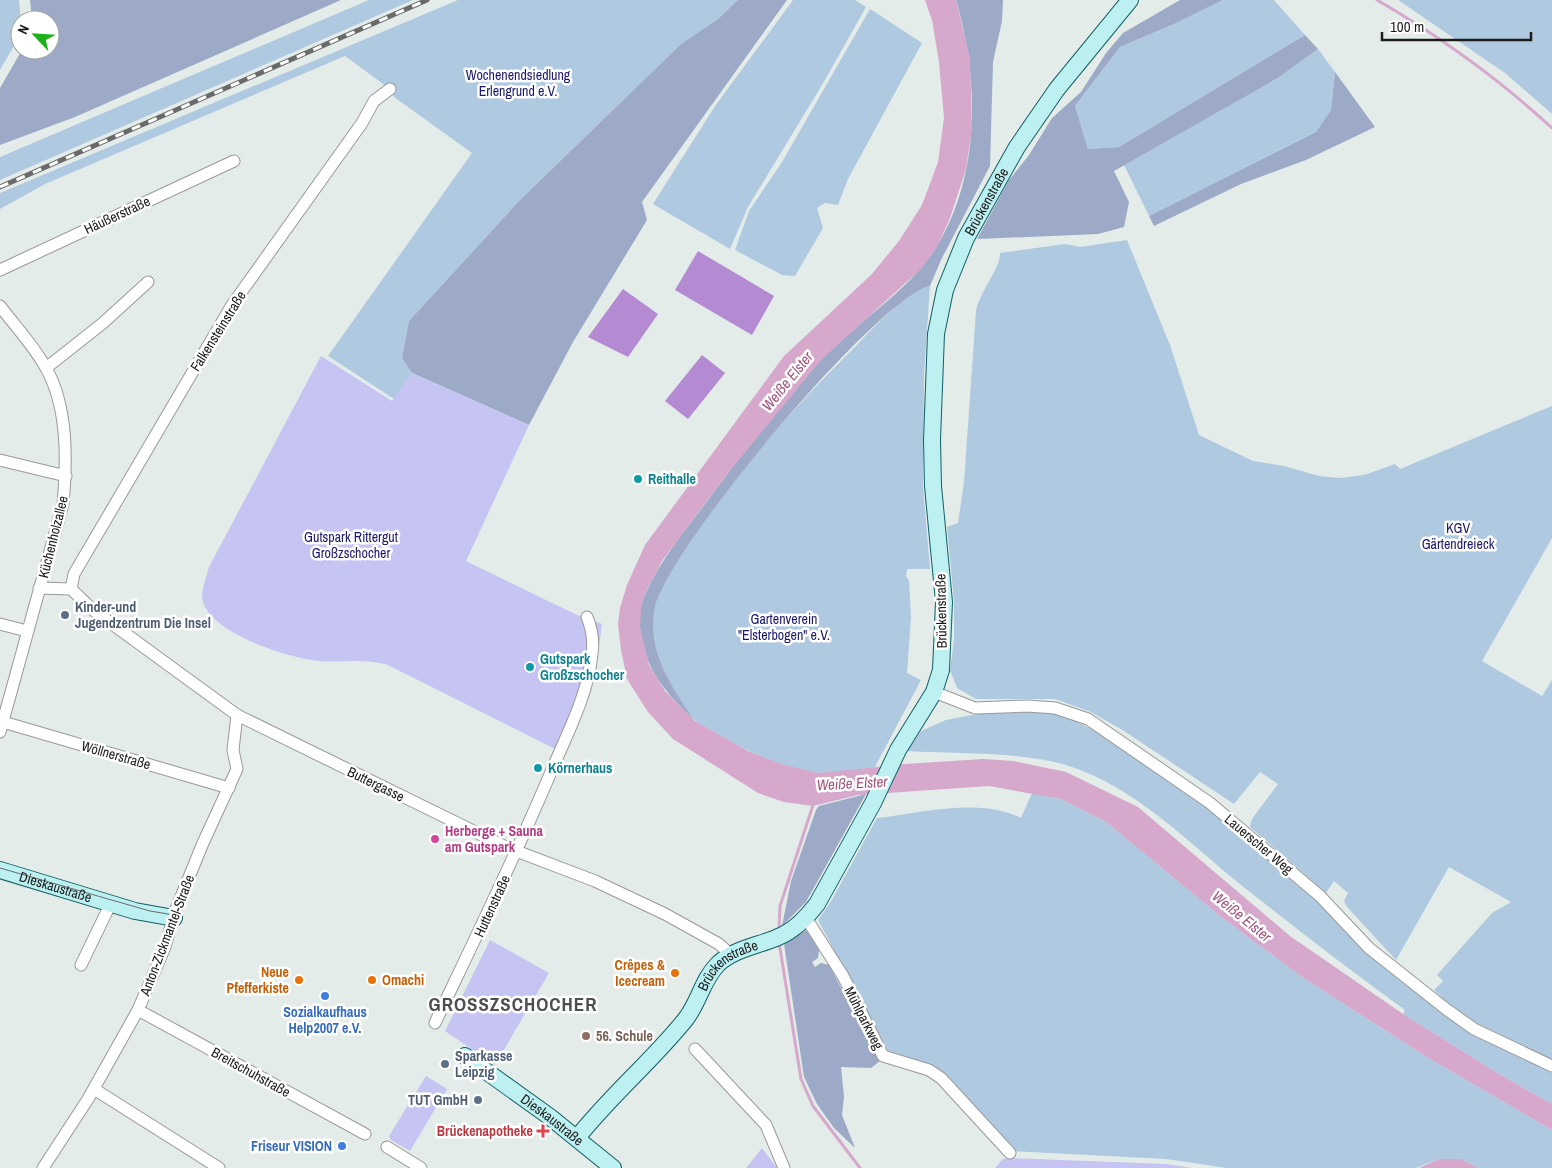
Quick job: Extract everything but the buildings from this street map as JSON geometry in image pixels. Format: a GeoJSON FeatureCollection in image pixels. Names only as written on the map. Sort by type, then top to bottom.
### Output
{"type":"FeatureCollection","features":[{"type":"Feature","properties":{"kind":"main road","name":"Brückenstraße"},"geometry":{"type":"LineString","coordinates":[[577,1138],[595,1115],[677,1030],[696,1004],[711,972],[730,955],[771,940],[800,923],[817,904],[873,803],[894,757],[934,692],[941,670],[944,602],[933,486],[934,371],[936,334],[944,290],[957,256],[1017,147],[1057,89],[1130,0]]}},
{"type":"Feature","properties":{"kind":"main road","name":"Dieskaustraße"},"geometry":{"type":"LineString","coordinates":[[0,870],[150,914],[174,918]]}},
{"type":"Feature","properties":{"kind":"main road","name":"Dieskaustraße"},"geometry":{"type":"LineString","coordinates":[[466,1056],[577,1138],[613,1168]]}},
{"type":"Feature","properties":{"kind":"street","name":"Falkensteinstraße"},"geometry":{"type":"LineString","coordinates":[[71,589],[74,574],[232,305],[362,123],[374,101],[390,89]]}},
{"type":"Feature","properties":{"kind":"street","name":"Häußerstraße"},"geometry":{"type":"LineString","coordinates":[[0,270],[234,161]]}},
{"type":"Feature","properties":{"kind":"street"},"geometry":{"type":"LineString","coordinates":[[46,368],[103,323],[148,282]]}},
{"type":"Feature","properties":{"kind":"street","name":"Küchenholzallee"},"geometry":{"type":"LineString","coordinates":[[0,306],[46,368],[56,391],[62,415],[66,476],[63,504],[2,720]]}},
{"type":"Feature","properties":{"kind":"street"},"geometry":{"type":"LineString","coordinates":[[0,460],[66,476]]}},
{"type":"Feature","properties":{"kind":"street"},"geometry":{"type":"LineString","coordinates":[[39,588],[71,589]]}},
{"type":"Feature","properties":{"kind":"street","name":"Buttergasse"},"geometry":{"type":"LineString","coordinates":[[71,589],[93,610],[237,715],[442,817],[518,851],[596,881],[665,914],[719,944],[730,955]]}},
{"type":"Feature","properties":{"kind":"street","name":"Huttenstraße"},"geometry":{"type":"LineString","coordinates":[[435,1023],[518,851],[582,696],[592,654],[593,633],[587,617]]}},
{"type":"Feature","properties":{"kind":"street"},"geometry":{"type":"LineString","coordinates":[[0,624],[27,631]]}},
{"type":"Feature","properties":{"kind":"street","name":"Lauerscher Weg"},"geometry":{"type":"LineString","coordinates":[[934,692],[975,708],[1028,706],[1055,708],[1088,719],[1210,803],[1320,896],[1369,948],[1446,1009],[1474,1028],[1552,1066]]}},
{"type":"Feature","properties":{"kind":"street","name":"Anton-Zickmantel-Straße"},"geometry":{"type":"LineString","coordinates":[[43,1168],[94,1089],[138,1010],[165,947],[176,909],[202,843],[237,769],[233,750],[237,715]]}},
{"type":"Feature","properties":{"kind":"street","name":"Wöllnerstraße"},"geometry":{"type":"LineString","coordinates":[[2,720],[229,788]]}},
{"type":"Feature","properties":{"kind":"street","name":"Dieskaustraße"},"geometry":{"type":"LineString","coordinates":[[81,965],[111,903]]}},
{"type":"Feature","properties":{"kind":"street","name":"Mühlparkweg"},"geometry":{"type":"LineString","coordinates":[[800,923],[843,976],[883,1056],[929,1070],[941,1078],[1010,1153]]}},
{"type":"Feature","properties":{"kind":"street","name":"Breitschuhstraße"},"geometry":{"type":"LineString","coordinates":[[138,1010],[365,1134]]}},
{"type":"Feature","properties":{"kind":"street"},"geometry":{"type":"LineString","coordinates":[[695,1049],[766,1125],[784,1168]]}},
{"type":"Feature","properties":{"kind":"street"},"geometry":{"type":"LineString","coordinates":[[94,1089],[219,1168]]}},
{"type":"Feature","properties":{"kind":"street"},"geometry":{"type":"LineString","coordinates":[[387,1147],[421,1168]]}},
{"type":"Feature","properties":{"kind":"green space"},"geometry":{"type":"Polygon","coordinates":[[[0,0],[19,0],[20,10],[10,10],[10,53],[0,70],[0,0]]]}},
{"type":"Feature","properties":{"kind":"green space"},"geometry":{"type":"Polygon","coordinates":[[[369,0],[413,0],[0,180],[0,157],[369,0]]]}},
{"type":"Feature","properties":{"kind":"green space","name":"Wochenendsiedlung Erlengrund e.V."},"geometry":{"type":"Polygon","coordinates":[[[458,0],[738,0],[718,19],[681,44],[520,200],[409,321],[402,358],[412,373],[394,399],[328,356],[472,153],[394,97],[390,89],[345,56],[45,184],[0,209],[0,193],[458,0]]]}},
{"type":"Feature","properties":{"kind":"green space"},"geometry":{"type":"Polygon","coordinates":[[[793,0],[855,0],[866,7],[825,80],[748,207],[730,249],[653,204],[715,106],[793,0]]]}},
{"type":"Feature","properties":{"kind":"green space"},"geometry":{"type":"Polygon","coordinates":[[[1223,0],[1274,0],[1305,35],[1119,147],[1088,149],[1075,106],[1120,47],[1223,0]]]}},
{"type":"Feature","properties":{"kind":"green space"},"geometry":{"type":"Polygon","coordinates":[[[1398,0],[1552,0],[1552,114],[1505,73],[1398,0]]]}},
{"type":"Feature","properties":{"kind":"green space"},"geometry":{"type":"Polygon","coordinates":[[[870,9],[922,43],[848,179],[838,205],[825,203],[817,208],[823,228],[795,276],[782,275],[735,250],[749,211],[782,162],[870,9]]]}},
{"type":"Feature","properties":{"kind":"green space"},"geometry":{"type":"Polygon","coordinates":[[[1318,49],[1335,72],[1331,110],[1316,132],[1149,216],[1124,165],[1278,78],[1318,49]]]}},
{"type":"Feature","properties":{"kind":"green space","name":"KGV Gärtendreieck"},"geometry":{"type":"Polygon","coordinates":[[[1127,240],[1170,345],[1199,435],[1253,461],[1284,466],[1319,476],[1340,478],[1364,475],[1395,464],[1400,469],[1552,406],[1552,538],[1482,661],[1542,696],[1552,680],[1552,1061],[1505,1039],[1460,1013],[1434,990],[1443,981],[1437,975],[1492,913],[1511,902],[1449,867],[1396,960],[1347,907],[1344,901],[1348,893],[1334,881],[1326,893],[1250,827],[1252,819],[1278,784],[1260,772],[1234,804],[1124,731],[1091,712],[1055,699],[976,699],[957,688],[950,670],[954,639],[954,601],[947,527],[958,523],[964,482],[976,311],[981,296],[997,265],[1000,253],[1065,244],[1080,247],[1127,240]]]}},
{"type":"Feature","properties":{"kind":"green space","name":"Gartenverein \"Elsterbogen\" e.V."},"geometry":{"type":"Polygon","coordinates":[[[930,286],[924,374],[923,486],[930,569],[907,569],[906,576],[909,581],[911,617],[907,673],[921,680],[875,767],[825,773],[805,772],[778,764],[751,752],[697,722],[677,696],[662,667],[654,635],[653,620],[655,606],[660,591],[676,562],[703,522],[764,443],[880,321],[911,295],[930,286]]]}},
{"type":"Feature","properties":{"kind":"green space","name":"Gutspark Rittergut Großzschocher"},"geometry":{"type":"Polygon","coordinates":[[[321,356],[392,401],[412,373],[529,425],[466,561],[577,615],[602,624],[595,676],[565,754],[388,665],[362,661],[320,661],[289,655],[270,649],[233,632],[217,621],[207,610],[202,597],[209,567],[321,356]]]}},
{"type":"Feature","properties":{"kind":"green space"},"geometry":{"type":"Polygon","coordinates":[[[998,710],[1058,713],[1094,730],[1216,814],[1442,1011],[1552,1070],[1552,1104],[1499,1074],[1403,1014],[1405,1010],[1236,881],[1158,816],[1115,787],[1093,775],[1051,761],[1010,755],[907,751],[921,731],[946,720],[998,710]]]}},
{"type":"Feature","properties":{"kind":"green space"},"geometry":{"type":"Polygon","coordinates":[[[1032,793],[1061,799],[1106,822],[1220,916],[1302,977],[1430,1059],[1552,1130],[1552,1168],[1478,1168],[1461,1159],[1439,1159],[1416,1168],[1227,1168],[1166,1159],[1012,1151],[938,1069],[889,1053],[818,920],[830,903],[877,818],[931,810],[969,807],[987,808],[1021,818],[1032,793]]]}},
{"type":"Feature","properties":{"kind":"green space"},"geometry":{"type":"Polygon","coordinates":[[[490,940],[549,973],[495,1065],[445,1031],[490,940]]]}},
{"type":"Feature","properties":{"kind":"green space"},"geometry":{"type":"Polygon","coordinates":[[[426,1076],[447,1089],[410,1151],[391,1140],[389,1136],[426,1076]]]}},
{"type":"Feature","properties":{"kind":"green space"},"geometry":{"type":"Polygon","coordinates":[[[762,1148],[777,1168],[746,1168],[762,1148]]]}},
{"type":"Feature","properties":{"kind":"green space"},"geometry":{"type":"Polygon","coordinates":[[[1003,1159],[1166,1164],[1193,1168],[995,1168],[1003,1159]]]}},
{"type":"Feature","properties":{"kind":"shaded area"},"geometry":{"type":"Polygon","coordinates":[[[30,0],[341,0],[75,117],[0,145],[0,88],[16,60],[60,60],[60,10],[31,10],[30,0]]]}},
{"type":"Feature","properties":{"kind":"shaded area"},"geometry":{"type":"Polygon","coordinates":[[[738,0],[787,0],[642,202],[647,220],[573,342],[529,425],[412,373],[402,358],[409,321],[520,200],[681,44],[718,19],[738,0]]]}},
{"type":"Feature","properties":{"kind":"shaded area"},"geometry":{"type":"Polygon","coordinates":[[[956,0],[1003,0],[1002,21],[993,62],[990,166],[941,260],[930,286],[903,301],[866,333],[777,429],[733,483],[668,577],[655,607],[654,638],[663,668],[695,721],[658,680],[646,656],[642,642],[640,622],[644,598],[659,567],[775,412],[835,346],[912,278],[937,246],[951,218],[962,188],[972,125],[972,93],[969,62],[964,30],[956,0]]]}},
{"type":"Feature","properties":{"kind":"shaded area"},"geometry":{"type":"Polygon","coordinates":[[[1180,0],[1223,0],[1120,47],[1075,106],[1088,149],[1119,147],[1305,35],[1318,49],[1278,78],[1114,171],[1129,202],[1124,227],[1098,234],[977,239],[1009,180],[1029,155],[1052,118],[1081,92],[1106,53],[1123,33],[1180,0]]]}},
{"type":"Feature","properties":{"kind":"shaded area"},"geometry":{"type":"Polygon","coordinates":[[[1335,72],[1375,127],[1306,160],[1241,184],[1154,226],[1149,216],[1316,132],[1331,110],[1335,72]]]}},
{"type":"Feature","properties":{"kind":"shaded area"},"geometry":{"type":"Polygon","coordinates":[[[698,251],[774,296],[752,335],[675,290],[698,251]]]}},
{"type":"Feature","properties":{"kind":"shaded area"},"geometry":{"type":"Polygon","coordinates":[[[623,289],[658,314],[628,357],[588,337],[623,289]]]}},
{"type":"Feature","properties":{"kind":"shaded area"},"geometry":{"type":"Polygon","coordinates":[[[702,355],[725,373],[688,419],[665,401],[702,355]]]}},
{"type":"Feature","properties":{"kind":"shaded area"},"geometry":{"type":"Polygon","coordinates":[[[866,794],[806,902],[782,926],[791,881],[816,810],[819,806],[866,794]]]}},
{"type":"Feature","properties":{"kind":"shaded area"},"geometry":{"type":"Polygon","coordinates":[[[808,931],[819,950],[818,958],[812,962],[815,967],[821,963],[829,965],[880,1061],[871,1068],[841,1067],[844,1097],[842,1115],[855,1148],[834,1128],[817,1104],[804,1077],[784,944],[808,931]]]}},
{"type":"Feature","properties":{"kind":"water","name":"Weiße Elster"},"geometry":{"type":"Polygon","coordinates":[[[925,0],[956,0],[970,58],[972,128],[966,169],[950,218],[938,245],[922,268],[821,360],[728,473],[662,561],[646,591],[641,607],[640,627],[649,665],[665,691],[695,721],[748,751],[781,764],[818,773],[905,764],[983,759],[1013,761],[1066,772],[1138,807],[1290,936],[1403,1014],[1499,1074],[1552,1104],[1552,1130],[1430,1059],[1302,977],[1220,916],[1106,822],[1061,799],[989,786],[858,795],[813,806],[784,802],[758,793],[673,739],[648,712],[627,679],[618,624],[620,608],[627,585],[645,545],[784,356],[871,275],[899,241],[922,205],[938,162],[944,118],[939,62],[932,20],[925,0]]]}},
{"type":"Feature","properties":{"kind":"water"},"geometry":{"type":"Polygon","coordinates":[[[1439,1159],[1461,1159],[1478,1168],[1419,1168],[1439,1159]]]}},
{"type":"Feature","properties":{"kind":"waterway"},"geometry":{"type":"LineString","coordinates":[[1377,0],[1423,28],[1490,75],[1552,128]]}},
{"type":"Feature","properties":{"kind":"waterway"},"geometry":{"type":"LineString","coordinates":[[779,930],[780,906],[814,802]]}},
{"type":"Feature","properties":{"kind":"waterway"},"geometry":{"type":"LineString","coordinates":[[779,942],[801,1079],[813,1106],[860,1168]]}},
{"type":"Feature","properties":{"kind":"tram line"},"geometry":{"type":"LineString","coordinates":[[0,868],[150,911],[180,916]]}},
{"type":"Feature","properties":{"kind":"railway"},"geometry":{"type":"LineString","coordinates":[[0,187],[427,0]]}},
{"type":"Feature","properties":{"kind":"place","name":"Reithalle"},"geometry":{"type":"Point","coordinates":[638,479]}},
{"type":"Feature","properties":{"kind":"place","name":"Kinder-und Jugendzentrum Die Insel"},"geometry":{"type":"Point","coordinates":[65,615]}},
{"type":"Feature","properties":{"kind":"place","name":"Gutspark Großzschocher"},"geometry":{"type":"Point","coordinates":[530,667]}},
{"type":"Feature","properties":{"kind":"place","name":"Körnerhaus"},"geometry":{"type":"Point","coordinates":[538,768]}},
{"type":"Feature","properties":{"kind":"place","name":"Herberge + Sauna am Gutspark"},"geometry":{"type":"Point","coordinates":[435,839]}},
{"type":"Feature","properties":{"kind":"place","name":"Crêpes & Icecream"},"geometry":{"type":"Point","coordinates":[675,973]}},
{"type":"Feature","properties":{"kind":"place","name":"Neue Pfefferkiste"},"geometry":{"type":"Point","coordinates":[299,980]}},
{"type":"Feature","properties":{"kind":"place","name":"Omachi"},"geometry":{"type":"Point","coordinates":[372,980]}},
{"type":"Feature","properties":{"kind":"place","name":"Sozialkaufhaus Help2007 e.V."},"geometry":{"type":"Point","coordinates":[325,996]}},
{"type":"Feature","properties":{"kind":"place","name":"56. Schule"},"geometry":{"type":"Point","coordinates":[586,1036]}},
{"type":"Feature","properties":{"kind":"place","name":"Sparkasse Leipzig"},"geometry":{"type":"Point","coordinates":[445,1064]}},
{"type":"Feature","properties":{"kind":"place","name":"TUT GmbH"},"geometry":{"type":"Point","coordinates":[478,1100]}},
{"type":"Feature","properties":{"kind":"place","name":"Brückenapotheke"},"geometry":{"type":"Point","coordinates":[543,1131]}},
{"type":"Feature","properties":{"kind":"place","name":"Friseur VISION"},"geometry":{"type":"Point","coordinates":[342,1146]}},
{"type":"Feature","properties":{"kind":"district","name":"GROSSZSCHOCHER"},"geometry":{"type":"Point","coordinates":[513,1004]}}]}
